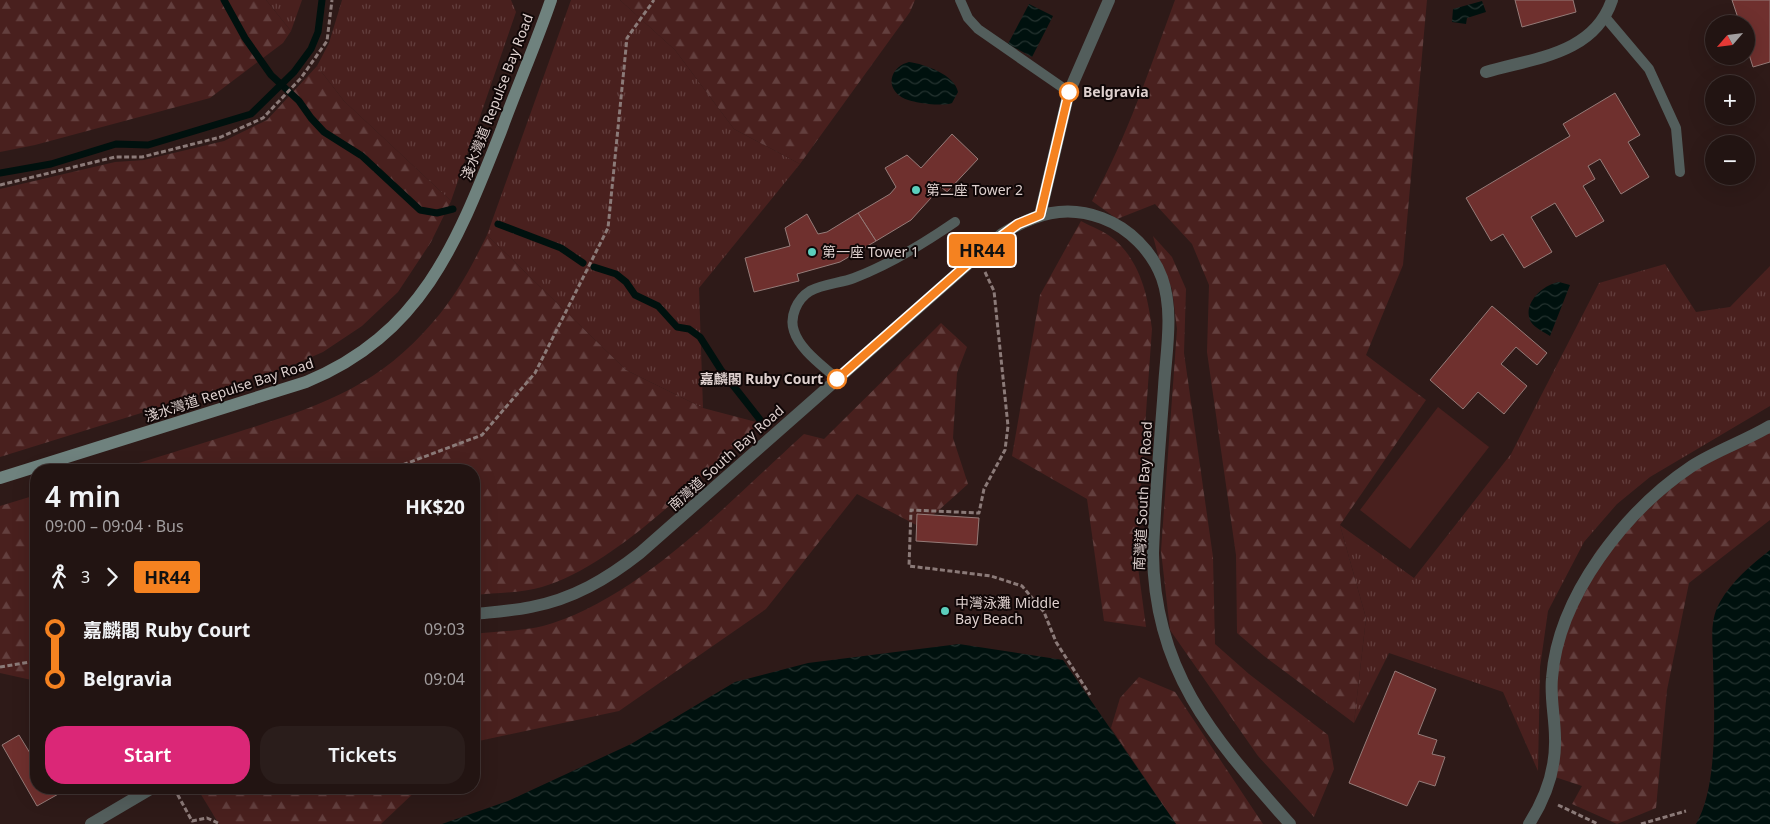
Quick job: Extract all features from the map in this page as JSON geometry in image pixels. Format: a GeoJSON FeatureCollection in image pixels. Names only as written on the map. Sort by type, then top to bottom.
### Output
{"type":"FeatureCollection","features":[{"type":"Feature","properties":{"kind":"main road","name":"淺水灣道 Repulse Bay Road"},"geometry":{"type":"LineString","coordinates":[[45,464],[306,382],[345,362],[385,333],[421,296],[456,238],[474,199],[551,0]]}},
{"type":"Feature","properties":{"kind":"main road","name":"淺水灣道 Repulse Bay Road"},"geometry":{"type":"LineString","coordinates":[[0,478],[30,469]]}},
{"type":"Feature","properties":{"kind":"street"},"geometry":{"type":"LineString","coordinates":[[1040,215],[1069,92],[1109,0]]}},
{"type":"Feature","properties":{"kind":"street"},"geometry":{"type":"LineString","coordinates":[[1486,72],[1571,47],[1586,38],[1605,17],[1612,0]]}},
{"type":"Feature","properties":{"kind":"street","name":"南灣道 South Bay Road"},"geometry":{"type":"LineString","coordinates":[[480,614],[510,611],[551,602],[600,582],[640,553],[1002,234],[1040,215],[1078,212],[1108,220],[1127,232],[1140,244],[1155,264],[1161,278],[1167,302],[1168,330],[1153,553],[1154,587],[1161,624],[1175,668],[1202,715],[1290,824]]}},
{"type":"Feature","properties":{"kind":"street"},"geometry":{"type":"LineString","coordinates":[[1529,824],[1543,798],[1553,763],[1555,746],[1551,690],[1553,664],[1566,621],[1592,570],[1627,522],[1677,477],[1707,457],[1770,426]]}},
{"type":"Feature","properties":{"kind":"street"},"geometry":{"type":"LineString","coordinates":[[91,824],[142,794]]}},
{"type":"Feature","properties":{"kind":"lane"},"geometry":{"type":"LineString","coordinates":[[960,0],[968,18],[978,30],[1069,92]]}},
{"type":"Feature","properties":{"kind":"lane"},"geometry":{"type":"LineString","coordinates":[[1605,17],[1649,69],[1676,128],[1680,172]]}},
{"type":"Feature","properties":{"kind":"lane"},"geometry":{"type":"LineString","coordinates":[[837,379],[799,343],[793,329],[793,314],[799,301],[811,291],[853,278],[898,258],[955,222]]}},
{"type":"Feature","properties":{"kind":"path"},"geometry":{"type":"LineString","coordinates":[[0,184],[115,157],[142,157],[221,137],[263,118],[293,86],[326,41],[332,0]]}},
{"type":"Feature","properties":{"kind":"path"},"geometry":{"type":"LineString","coordinates":[[405,464],[482,435],[535,373],[608,228],[628,38],[654,0]]}},
{"type":"Feature","properties":{"kind":"path"},"geometry":{"type":"LineString","coordinates":[[973,259],[988,276],[994,291],[1008,426],[1007,440],[1001,460],[984,489],[979,513],[911,510],[909,566],[991,576],[1022,586],[1044,612],[1056,642],[1090,695]]}},
{"type":"Feature","properties":{"kind":"path"},"geometry":{"type":"LineString","coordinates":[[0,667],[30,662]]}},
{"type":"Feature","properties":{"kind":"path"},"geometry":{"type":"LineString","coordinates":[[177,794],[192,821],[207,818],[220,824]]}},
{"type":"Feature","properties":{"kind":"path"},"geometry":{"type":"LineString","coordinates":[[1543,798],[1598,824]]}},
{"type":"Feature","properties":{"kind":"path"},"geometry":{"type":"LineString","coordinates":[[1641,824],[1686,811]]}},
{"type":"Feature","properties":{"kind":"green space"},"geometry":{"type":"Polygon","coordinates":[[[0,0],[266,0],[291,31],[283,43],[210,98],[35,145],[0,152],[0,0]]]}},
{"type":"Feature","properties":{"kind":"green space"},"geometry":{"type":"Polygon","coordinates":[[[266,0],[302,0],[291,31],[266,0]]]}},
{"type":"Feature","properties":{"kind":"green space"},"geometry":{"type":"Polygon","coordinates":[[[342,0],[511,0],[516,12],[451,201],[344,101],[317,66],[329,43],[342,0]]]}},
{"type":"Feature","properties":{"kind":"green space"},"geometry":{"type":"Polygon","coordinates":[[[571,0],[620,0],[675,50],[734,129],[800,164],[699,288],[703,408],[626,370],[487,235],[571,0]]]}},
{"type":"Feature","properties":{"kind":"green space"},"geometry":{"type":"Polygon","coordinates":[[[620,0],[915,0],[910,12],[800,164],[734,129],[675,50],[620,0]]]}},
{"type":"Feature","properties":{"kind":"green space"},"geometry":{"type":"Polygon","coordinates":[[[1175,0],[1427,0],[1403,265],[1366,355],[1426,400],[1340,525],[1366,618],[1354,723],[1264,656],[1237,633],[1236,555],[1207,352],[1209,285],[1192,244],[1155,204],[1117,219],[1092,201],[1127,127],[1175,0]]]}},
{"type":"Feature","properties":{"kind":"green space"},"geometry":{"type":"Polygon","coordinates":[[[317,66],[344,101],[451,201],[431,242],[398,292],[362,326],[323,352],[286,368],[0,457],[0,189],[115,162],[144,160],[224,141],[267,120],[317,66]]]}},
{"type":"Feature","properties":{"kind":"green space"},"geometry":{"type":"Polygon","coordinates":[[[1081,221],[1115,240],[1131,259],[1142,281],[1152,329],[1136,552],[1146,627],[1104,621],[1087,499],[1012,456],[1040,295],[1081,221]]]}},
{"type":"Feature","properties":{"kind":"green space"},"geometry":{"type":"Polygon","coordinates":[[[487,235],[626,370],[703,408],[760,423],[657,516],[599,560],[570,576],[542,587],[517,592],[480,595],[480,464],[135,464],[292,414],[343,393],[367,380],[411,345],[433,322],[449,302],[487,235]]]}},
{"type":"Feature","properties":{"kind":"green space"},"geometry":{"type":"Polygon","coordinates":[[[1153,236],[1172,257],[1186,289],[1184,353],[1213,557],[1215,644],[1249,674],[1328,735],[1334,769],[1314,817],[1258,756],[1170,630],[1161,551],[1177,329],[1172,289],[1159,259],[1153,236]]]}},
{"type":"Feature","properties":{"kind":"green space"},"geometry":{"type":"Polygon","coordinates":[[[1665,264],[1696,312],[1730,307],[1770,266],[1770,406],[1650,477],[1617,504],[1584,542],[1548,611],[1540,667],[1538,771],[1503,692],[1389,653],[1354,723],[1366,618],[1340,525],[1414,578],[1511,454],[1599,283],[1665,264]]]}},
{"type":"Feature","properties":{"kind":"green space"},"geometry":{"type":"Polygon","coordinates":[[[941,323],[967,347],[957,373],[953,438],[968,484],[920,527],[857,494],[766,609],[619,711],[480,741],[480,633],[544,626],[587,609],[621,590],[654,567],[718,514],[804,434],[824,439],[941,323]]]}},
{"type":"Feature","properties":{"kind":"green space"},"geometry":{"type":"Polygon","coordinates":[[[1438,407],[1489,447],[1410,549],[1360,510],[1438,407]]]}},
{"type":"Feature","properties":{"kind":"green space"},"geometry":{"type":"Polygon","coordinates":[[[1770,424],[1770,520],[1689,583],[1667,690],[1656,808],[1617,824],[1572,804],[1582,786],[1552,776],[1555,668],[1578,584],[1597,550],[1628,514],[1659,489],[1770,424]]]}},
{"type":"Feature","properties":{"kind":"green space"},"geometry":{"type":"Polygon","coordinates":[[[30,497],[30,680],[0,673],[0,506],[30,497]]]}},
{"type":"Feature","properties":{"kind":"green space"},"geometry":{"type":"Polygon","coordinates":[[[1139,677],[1175,692],[1263,824],[1176,824],[1111,728],[1120,698],[1139,677]]]}},
{"type":"Feature","properties":{"kind":"green space"},"geometry":{"type":"Polygon","coordinates":[[[201,794],[413,794],[381,824],[219,824],[201,794]]]}},
{"type":"Feature","properties":{"kind":"water"},"geometry":{"type":"Polygon","coordinates":[[[1482,1],[1486,12],[1467,18],[1466,24],[1452,22],[1453,9],[1482,1]]]}},
{"type":"Feature","properties":{"kind":"water"},"geometry":{"type":"Polygon","coordinates":[[[1029,4],[1053,16],[1032,57],[1008,44],[1029,4]]]}},
{"type":"Feature","properties":{"kind":"water"},"geometry":{"type":"Polygon","coordinates":[[[909,62],[938,71],[951,80],[958,92],[952,103],[941,105],[926,104],[910,101],[900,96],[892,86],[892,76],[899,67],[909,62]]]}},
{"type":"Feature","properties":{"kind":"water"},"geometry":{"type":"Polygon","coordinates":[[[1559,282],[1570,285],[1550,336],[1531,322],[1529,308],[1541,291],[1559,282]]]}},
{"type":"Feature","properties":{"kind":"water"},"geometry":{"type":"Polygon","coordinates":[[[1770,550],[1770,824],[1696,824],[1708,789],[1714,745],[1712,631],[1714,616],[1720,602],[1730,587],[1770,550]]]}},
{"type":"Feature","properties":{"kind":"water"},"geometry":{"type":"Polygon","coordinates":[[[959,644],[1063,660],[1176,824],[442,824],[508,801],[631,744],[735,682],[808,663],[959,644]]]}},
{"type":"Feature","properties":{"kind":"building"},"geometry":{"type":"Polygon","coordinates":[[[1515,0],[1573,0],[1576,12],[1522,27],[1515,0]]]}},
{"type":"Feature","properties":{"kind":"building"},"geometry":{"type":"Polygon","coordinates":[[[1732,0],[1770,0],[1770,62],[1753,67],[1752,65],[1755,65],[1755,15],[1737,15],[1732,0]]]}},
{"type":"Feature","properties":{"kind":"building"},"geometry":{"type":"Polygon","coordinates":[[[1615,93],[1640,135],[1628,142],[1649,177],[1621,194],[1600,159],[1588,166],[1595,179],[1583,186],[1604,221],[1576,237],[1555,203],[1531,217],[1552,252],[1524,268],[1503,234],[1491,241],[1466,198],[1570,136],[1563,124],[1615,93]]]}},
{"type":"Feature","properties":{"kind":"building","name":"第二座 Tower 2"},"geometry":{"type":"Polygon","coordinates":[[[952,134],[978,159],[947,192],[941,187],[911,220],[876,241],[858,213],[890,194],[896,187],[885,168],[907,155],[921,168],[952,134]]]}},
{"type":"Feature","properties":{"kind":"building","name":"第一座 Tower 1"},"geometry":{"type":"Polygon","coordinates":[[[858,213],[876,241],[840,262],[797,274],[799,281],[754,292],[745,258],[790,246],[785,228],[807,214],[818,234],[827,232],[858,213]]]}},
{"type":"Feature","properties":{"kind":"building"},"geometry":{"type":"Polygon","coordinates":[[[1492,306],[1547,353],[1537,365],[1516,347],[1501,364],[1527,386],[1504,414],[1478,392],[1463,409],[1430,380],[1492,306]]]}},
{"type":"Feature","properties":{"kind":"building"},"geometry":{"type":"Polygon","coordinates":[[[917,514],[979,518],[977,545],[916,541],[917,514]]]}},
{"type":"Feature","properties":{"kind":"building"},"geometry":{"type":"Polygon","coordinates":[[[1395,671],[1436,689],[1418,734],[1437,740],[1432,754],[1445,757],[1435,786],[1419,781],[1407,806],[1349,783],[1395,671]]]}},
{"type":"Feature","properties":{"kind":"building"},"geometry":{"type":"Polygon","coordinates":[[[19,735],[30,753],[30,794],[2,745],[19,735]]]}},
{"type":"Feature","properties":{"kind":"building"},"geometry":{"type":"Polygon","coordinates":[[[30,794],[58,794],[37,806],[30,794]]]}},
{"type":"Feature","properties":{"kind":"waterway"},"geometry":{"type":"LineString","coordinates":[[224,0],[245,38],[271,75],[299,101],[324,132],[362,156],[420,210],[437,213],[453,209]]}},
{"type":"Feature","properties":{"kind":"waterway"},"geometry":{"type":"LineString","coordinates":[[0,173],[51,164],[116,144],[148,145],[251,114],[294,72],[311,49],[318,32],[322,0]]}},
{"type":"Feature","properties":{"kind":"waterway"},"geometry":{"type":"LineString","coordinates":[[498,224],[561,248],[583,263]]}},
{"type":"Feature","properties":{"kind":"waterway"},"geometry":{"type":"LineString","coordinates":[[594,267],[616,274],[626,282],[635,295],[658,306],[677,327],[689,329],[700,337],[721,370],[765,426]]}},
{"type":"Feature","properties":{"kind":"bus line","name":"HR44"},"geometry":{"type":"LineString","coordinates":[[837,379],[1002,234],[1018,224],[1040,215],[1069,92]]}},
{"type":"Feature","properties":{"kind":"place","name":"Belgravia"},"geometry":{"type":"Point","coordinates":[1069,92]}},
{"type":"Feature","properties":{"kind":"place","name":"第二座 Tower 2"},"geometry":{"type":"Point","coordinates":[916,190]}},
{"type":"Feature","properties":{"kind":"place","name":"第一座 Tower 1"},"geometry":{"type":"Point","coordinates":[812,252]}},
{"type":"Feature","properties":{"kind":"place","name":"嘉麟閣 Ruby Court"},"geometry":{"type":"Point","coordinates":[837,379]}},
{"type":"Feature","properties":{"kind":"place","name":"中灣泳灘 Middle Bay Beach"},"geometry":{"type":"Point","coordinates":[945,611]}}]}
